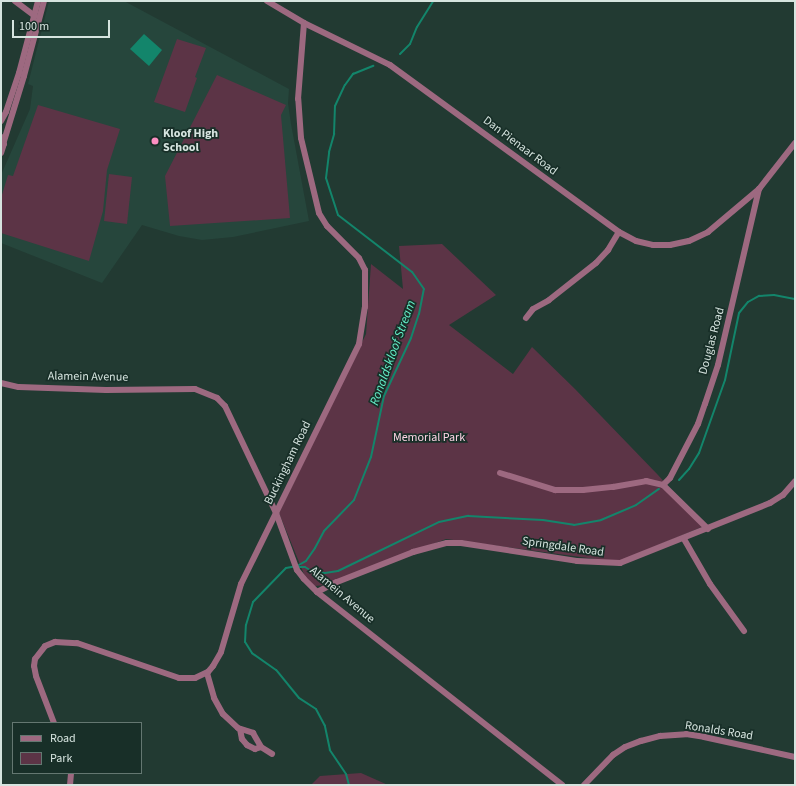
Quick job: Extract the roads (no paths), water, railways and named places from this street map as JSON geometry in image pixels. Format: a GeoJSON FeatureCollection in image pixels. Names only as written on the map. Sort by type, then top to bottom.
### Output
{"type":"FeatureCollection","features":[{"type":"Feature","properties":{"kind":"street"},"geometry":{"type":"LineString","coordinates":[[1,153],[4,147],[2,138],[24,76],[44,1]]}},
{"type":"Feature","properties":{"kind":"street","name":"Dan Pienaar Road"},"geometry":{"type":"LineString","coordinates":[[268,1],[304,23],[390,65],[619,232],[636,241],[653,245],[670,245],[689,241],[708,232],[759,189]]}},
{"type":"Feature","properties":{"kind":"street"},"geometry":{"type":"LineString","coordinates":[[17,2],[29,7],[37,4]]}},
{"type":"Feature","properties":{"kind":"street"},"geometry":{"type":"LineString","coordinates":[[17,2],[34,16]]}},
{"type":"Feature","properties":{"kind":"street"},"geometry":{"type":"LineString","coordinates":[[1,121],[6,112],[16,84],[37,4]]}},
{"type":"Feature","properties":{"kind":"street","name":"Buckingham Road"},"geometry":{"type":"LineString","coordinates":[[207,673],[218,660],[236,595],[359,344],[364,324],[366,286],[365,270],[359,258],[327,226],[316,204],[301,138],[298,107],[304,23]]}},
{"type":"Feature","properties":{"kind":"street","name":"Douglas Road"},"geometry":{"type":"LineString","coordinates":[[663,485],[670,478],[698,424],[718,365],[759,189],[795,143]]}},
{"type":"Feature","properties":{"kind":"street"},"geometry":{"type":"LineString","coordinates":[[526,318],[533,309],[549,300],[596,263],[608,250],[619,232]]}},
{"type":"Feature","properties":{"kind":"street","name":"Alamein Avenue"},"geometry":{"type":"LineString","coordinates":[[1,383],[19,387],[106,390],[195,389],[206,392],[217,398],[225,406],[276,513],[296,567],[317,592],[562,785]]}},
{"type":"Feature","properties":{"kind":"street"},"geometry":{"type":"LineString","coordinates":[[500,473],[555,490],[613,488],[646,481],[663,485],[708,529]]}},
{"type":"Feature","properties":{"kind":"street","name":"Springdale Road"},"geometry":{"type":"LineString","coordinates":[[317,592],[337,582],[413,552],[447,544],[461,543],[577,561],[614,564],[632,560],[770,503],[783,495],[795,481]]}},
{"type":"Feature","properties":{"kind":"street"},"geometry":{"type":"LineString","coordinates":[[684,538],[710,584],[744,631]]}},
{"type":"Feature","properties":{"kind":"street"},"geometry":{"type":"LineString","coordinates":[[54,722],[36,676],[34,666],[35,659],[45,646],[55,642],[77,643],[179,678],[191,679],[207,673],[217,705],[232,724],[240,729],[253,733],[261,748],[272,754]]}},
{"type":"Feature","properties":{"kind":"street"},"geometry":{"type":"LineString","coordinates":[[240,729],[242,739],[247,745],[255,749],[261,748]]}},
{"type":"Feature","properties":{"kind":"street","name":"Ronalds Road"},"geometry":{"type":"LineString","coordinates":[[584,785],[613,755],[625,747],[660,736],[686,734],[725,741],[795,757]]}},
{"type":"Feature","properties":{"kind":"street"},"geometry":{"type":"LineString","coordinates":[[70,785],[71,774]]}},
{"type":"Feature","properties":{"kind":"waterway","name":"Ronaldskloof Stream"},"geometry":{"type":"LineString","coordinates":[[400,54],[410,44],[417,27],[433,1]]}},
{"type":"Feature","properties":{"kind":"waterway","name":"Ronaldskloof Stream"},"geometry":{"type":"LineString","coordinates":[[349,785],[346,774],[330,750],[325,726],[316,709],[299,698],[276,670],[252,653],[245,642],[246,625],[253,602],[286,568],[297,566],[306,561],[324,531],[354,500],[371,457],[384,396],[411,338],[419,314],[424,289],[412,272],[338,215],[326,178],[329,152],[334,134],[335,106],[345,85],[353,74],[373,66]]}},
{"type":"Feature","properties":{"kind":"waterway"},"geometry":{"type":"LineString","coordinates":[[679,480],[689,469],[699,453],[725,380],[739,313],[748,302],[759,296],[774,295],[795,299]]}},
{"type":"Feature","properties":{"kind":"waterway"},"geometry":{"type":"LineString","coordinates":[[298,567],[305,567],[313,572],[325,573],[338,571],[439,522],[468,516],[543,520],[574,525],[601,520],[636,505],[659,489]]}},
{"type":"Feature","properties":{"kind":"place","name":"Kloof High School"},"geometry":{"type":"Point","coordinates":[155,141]}},
{"type":"Feature","properties":{"kind":"park label","name":"Memorial Park"},"geometry":{"type":"Point","coordinates":[429,438]}}]}
